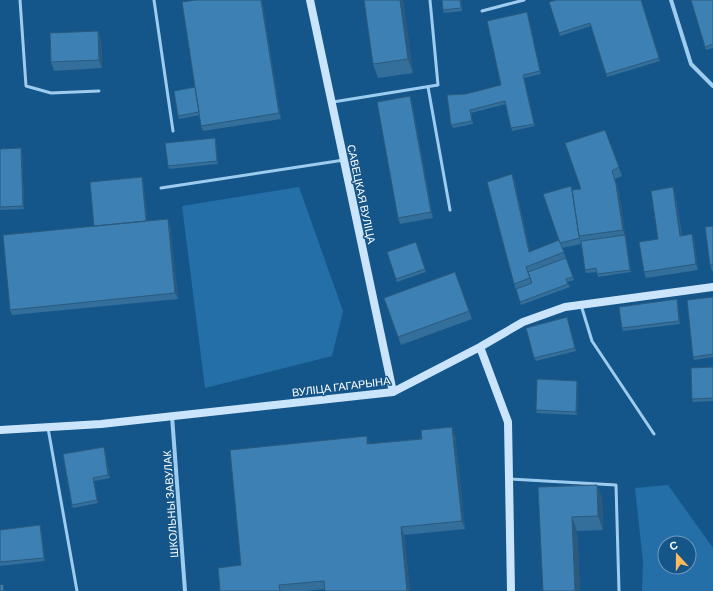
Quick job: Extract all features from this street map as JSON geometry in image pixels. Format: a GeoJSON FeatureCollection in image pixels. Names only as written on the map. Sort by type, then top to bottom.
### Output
{"type":"FeatureCollection","features":[{"type":"Feature","properties":{"kind":"street","name":"САВЕЦКАЯ ВУЛІЦА"},"geometry":{"type":"LineString","coordinates":[[310,0],[393,392]]}},
{"type":"Feature","properties":{"kind":"street"},"geometry":{"type":"LineString","coordinates":[[671,0],[691,64],[713,86]]}},
{"type":"Feature","properties":{"kind":"street","name":"ВУЛІЦА ГАГАРЫНА"},"geometry":{"type":"LineString","coordinates":[[0,430],[101,424],[393,392],[480,347],[523,322],[565,307],[713,287]]}},
{"type":"Feature","properties":{"kind":"street"},"geometry":{"type":"LineString","coordinates":[[480,347],[508,422],[511,591]]}},
{"type":"Feature","properties":{"kind":"street","name":"ШКОЛЬНЫ ЗАВУЛАК"},"geometry":{"type":"LineString","coordinates":[[172,416],[185,591]]}},
{"type":"Feature","properties":{"kind":"lane"},"geometry":{"type":"LineString","coordinates":[[20,0],[26,86],[51,93],[99,91]]}},
{"type":"Feature","properties":{"kind":"lane"},"geometry":{"type":"LineString","coordinates":[[154,0],[172,131]]}},
{"type":"Feature","properties":{"kind":"lane"},"geometry":{"type":"LineString","coordinates":[[331,102],[438,85],[430,0]]}},
{"type":"Feature","properties":{"kind":"lane"},"geometry":{"type":"LineString","coordinates":[[482,10],[524,0]]}},
{"type":"Feature","properties":{"kind":"lane"},"geometry":{"type":"LineString","coordinates":[[428,87],[450,210]]}},
{"type":"Feature","properties":{"kind":"lane"},"geometry":{"type":"LineString","coordinates":[[161,188],[344,160]]}},
{"type":"Feature","properties":{"kind":"lane"},"geometry":{"type":"LineString","coordinates":[[581,305],[592,341],[654,434]]}},
{"type":"Feature","properties":{"kind":"lane"},"geometry":{"type":"LineString","coordinates":[[48,428],[77,591]]}},
{"type":"Feature","properties":{"kind":"lane"},"geometry":{"type":"LineString","coordinates":[[509,479],[616,485],[619,591]]}},
{"type":"Feature","properties":{"kind":"shaded area"},"geometry":{"type":"Polygon","coordinates":[[[299,187],[343,311],[332,356],[205,388],[182,206],[299,187]]]}},
{"type":"Feature","properties":{"kind":"shaded area"},"geometry":{"type":"Polygon","coordinates":[[[668,485],[713,548],[713,591],[642,591],[643,562],[635,488],[668,485]]]}},
{"type":"Feature","properties":{"kind":"building"},"geometry":{"type":"Polygon","coordinates":[[[196,0],[261,0],[279,113],[201,126],[182,2],[196,0]]]}},
{"type":"Feature","properties":{"kind":"building"},"geometry":{"type":"Polygon","coordinates":[[[364,0],[400,0],[408,59],[373,64],[364,0]]]}},
{"type":"Feature","properties":{"kind":"building"},"geometry":{"type":"Polygon","coordinates":[[[442,0],[460,0],[461,8],[443,10],[442,0]]]}},
{"type":"Feature","properties":{"kind":"building"},"geometry":{"type":"Polygon","coordinates":[[[556,0],[641,0],[659,58],[606,74],[590,23],[559,33],[549,2],[556,0]]]}},
{"type":"Feature","properties":{"kind":"building"},"geometry":{"type":"Polygon","coordinates":[[[691,0],[713,0],[713,44],[705,47],[691,0]]]}},
{"type":"Feature","properties":{"kind":"building"},"geometry":{"type":"Polygon","coordinates":[[[527,12],[540,71],[523,75],[534,124],[511,128],[505,101],[470,110],[472,121],[451,125],[447,95],[466,94],[501,85],[487,21],[527,12]]]}},
{"type":"Feature","properties":{"kind":"building"},"geometry":{"type":"Polygon","coordinates":[[[98,31],[99,60],[51,62],[50,33],[98,31]]]}},
{"type":"Feature","properties":{"kind":"building"},"geometry":{"type":"Polygon","coordinates":[[[195,87],[199,112],[178,116],[174,91],[195,87]]]}},
{"type":"Feature","properties":{"kind":"building"},"geometry":{"type":"Polygon","coordinates":[[[410,96],[431,212],[398,218],[377,102],[410,96]]]}},
{"type":"Feature","properties":{"kind":"building"},"geometry":{"type":"Polygon","coordinates":[[[605,130],[619,167],[612,171],[616,184],[623,230],[579,236],[572,190],[581,189],[565,143],[605,130]]]}},
{"type":"Feature","properties":{"kind":"building"},"geometry":{"type":"Polygon","coordinates":[[[215,138],[217,161],[168,166],[165,143],[215,138]]]}},
{"type":"Feature","properties":{"kind":"building"},"geometry":{"type":"Polygon","coordinates":[[[21,148],[23,206],[0,207],[0,149],[21,148]]]}},
{"type":"Feature","properties":{"kind":"building"},"geometry":{"type":"Polygon","coordinates":[[[512,174],[529,252],[559,240],[564,252],[526,267],[530,278],[514,284],[487,182],[512,174]]]}},
{"type":"Feature","properties":{"kind":"building"},"geometry":{"type":"Polygon","coordinates":[[[142,177],[146,221],[94,226],[90,182],[142,177]]]}},
{"type":"Feature","properties":{"kind":"building"},"geometry":{"type":"Polygon","coordinates":[[[571,186],[580,238],[560,243],[543,194],[571,186]]]}},
{"type":"Feature","properties":{"kind":"building"},"geometry":{"type":"Polygon","coordinates":[[[673,187],[680,236],[692,234],[696,264],[644,272],[639,242],[658,239],[651,191],[673,187]]]}},
{"type":"Feature","properties":{"kind":"building"},"geometry":{"type":"Polygon","coordinates":[[[168,219],[175,293],[10,310],[3,235],[168,219]]]}},
{"type":"Feature","properties":{"kind":"building"},"geometry":{"type":"Polygon","coordinates":[[[713,226],[713,265],[710,265],[705,227],[713,226]]]}},
{"type":"Feature","properties":{"kind":"building"},"geometry":{"type":"Polygon","coordinates":[[[625,235],[630,270],[597,274],[596,268],[585,270],[581,241],[625,235]]]}},
{"type":"Feature","properties":{"kind":"building"},"geometry":{"type":"Polygon","coordinates":[[[416,242],[425,269],[396,279],[387,252],[416,242]]]}},
{"type":"Feature","properties":{"kind":"building"},"geometry":{"type":"Polygon","coordinates":[[[566,258],[573,277],[566,279],[568,284],[520,302],[516,289],[532,283],[528,272],[566,258]]]}},
{"type":"Feature","properties":{"kind":"building"},"geometry":{"type":"Polygon","coordinates":[[[455,272],[469,311],[398,337],[384,298],[455,272]]]}},
{"type":"Feature","properties":{"kind":"building"},"geometry":{"type":"Polygon","coordinates":[[[713,297],[713,354],[693,357],[687,300],[713,297]]]}},
{"type":"Feature","properties":{"kind":"building"},"geometry":{"type":"Polygon","coordinates":[[[677,299],[679,321],[622,328],[619,307],[677,299]]]}},
{"type":"Feature","properties":{"kind":"building"},"geometry":{"type":"Polygon","coordinates":[[[567,317],[575,348],[534,358],[526,328],[567,317]]]}},
{"type":"Feature","properties":{"kind":"building"},"geometry":{"type":"Polygon","coordinates":[[[713,367],[713,398],[692,399],[691,368],[713,367]]]}},
{"type":"Feature","properties":{"kind":"building"},"geometry":{"type":"Polygon","coordinates":[[[537,379],[577,381],[576,412],[536,410],[537,379]]]}},
{"type":"Feature","properties":{"kind":"building"},"geometry":{"type":"Polygon","coordinates":[[[452,427],[462,521],[401,527],[407,591],[325,591],[324,581],[279,585],[280,591],[220,591],[218,568],[241,565],[230,450],[367,436],[367,444],[422,439],[421,430],[452,427]]]}},
{"type":"Feature","properties":{"kind":"building"},"geometry":{"type":"Polygon","coordinates":[[[104,447],[108,475],[93,478],[97,500],[72,505],[63,454],[104,447]]]}},
{"type":"Feature","properties":{"kind":"building"},"geometry":{"type":"Polygon","coordinates":[[[597,485],[598,516],[572,517],[575,591],[543,591],[538,487],[597,485]]]}},
{"type":"Feature","properties":{"kind":"building"},"geometry":{"type":"Polygon","coordinates":[[[40,525],[44,558],[0,562],[0,530],[40,525]]]}},
{"type":"Feature","properties":{"kind":"building"},"geometry":{"type":"Polygon","coordinates":[[[3,584],[4,591],[0,591],[0,585],[3,584]]]}}]}
